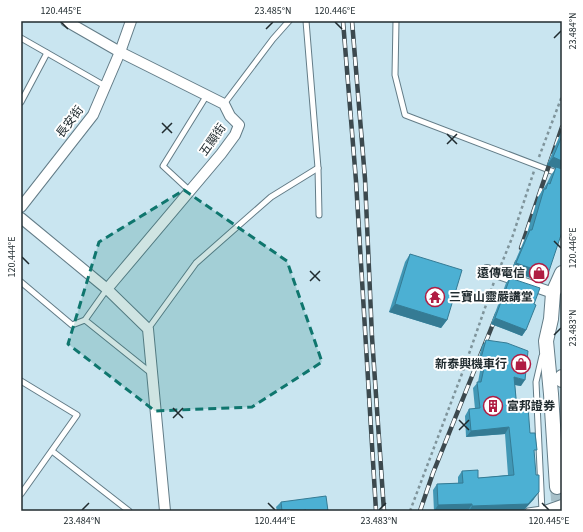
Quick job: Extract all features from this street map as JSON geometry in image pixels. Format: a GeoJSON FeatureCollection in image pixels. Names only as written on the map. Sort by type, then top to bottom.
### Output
{"type":"FeatureCollection","features":[{"type":"Feature","properties":{"kind":"main road"},"geometry":{"type":"LineString","coordinates":[[557,487],[546,341],[562,273]]}},
{"type":"Feature","properties":{"kind":"street"},"geometry":{"type":"LineString","coordinates":[[66,21],[120,52],[224,104]]}},
{"type":"Feature","properties":{"kind":"street","name":"長安街"},"geometry":{"type":"LineString","coordinates":[[21,207],[93,115],[120,52],[131,21]]}},
{"type":"Feature","properties":{"kind":"street","name":"五顯街"},"geometry":{"type":"LineString","coordinates":[[107,289],[235,136],[239,125],[230,116],[224,104]]}},
{"type":"Feature","properties":{"kind":"street"},"geometry":{"type":"LineString","coordinates":[[21,218],[107,289],[148,329],[165,511]]}},
{"type":"Feature","properties":{"kind":"street"},"geometry":{"type":"LineString","coordinates":[[487,270],[558,295]]}},
{"type":"Feature","properties":{"kind":"street"},"geometry":{"type":"LineString","coordinates":[[543,510],[562,505]]}},
{"type":"Feature","properties":{"kind":"lane"},"geometry":{"type":"LineString","coordinates":[[224,104],[273,39],[289,21]]}},
{"type":"Feature","properties":{"kind":"lane"},"geometry":{"type":"LineString","coordinates":[[306,21],[318,168],[319,215]]}},
{"type":"Feature","properties":{"kind":"lane"},"geometry":{"type":"LineString","coordinates":[[396,21],[395,74],[405,115],[562,175]]}},
{"type":"Feature","properties":{"kind":"lane"},"geometry":{"type":"LineString","coordinates":[[21,38],[105,86]]}},
{"type":"Feature","properties":{"kind":"lane"},"geometry":{"type":"LineString","coordinates":[[21,102],[47,53]]}},
{"type":"Feature","properties":{"kind":"lane"},"geometry":{"type":"LineString","coordinates":[[190,191],[163,166],[208,96]]}},
{"type":"Feature","properties":{"kind":"lane"},"geometry":{"type":"LineString","coordinates":[[148,329],[196,263],[271,196],[318,168]]}},
{"type":"Feature","properties":{"kind":"lane"},"geometry":{"type":"LineString","coordinates":[[21,282],[72,325],[85,320],[107,289]]}},
{"type":"Feature","properties":{"kind":"lane"},"geometry":{"type":"LineString","coordinates":[[85,320],[152,374]]}},
{"type":"Feature","properties":{"kind":"lane"},"geometry":{"type":"LineString","coordinates":[[528,511],[543,510],[536,382],[546,341]]}},
{"type":"Feature","properties":{"kind":"lane"},"geometry":{"type":"LineString","coordinates":[[21,381],[77,415],[21,494]]}},
{"type":"Feature","properties":{"kind":"lane"},"geometry":{"type":"LineString","coordinates":[[52,450],[129,511]]}},
{"type":"Feature","properties":{"kind":"path"},"geometry":{"type":"LineString","coordinates":[[410,511],[463,371],[497,273],[512,238],[536,164],[562,96]]}},
{"type":"Feature","properties":{"kind":"highlighted area"},"geometry":{"type":"Polygon","coordinates":[[[184,190],[287,261],[322,362],[252,407],[155,411],[68,344],[99,242],[184,190]]]}},
{"type":"Feature","properties":{"kind":"building"},"geometry":{"type":"Polygon","coordinates":[[[562,136],[562,161],[553,157],[562,136]]]}},
{"type":"Feature","properties":{"kind":"building"},"geometry":{"type":"Polygon","coordinates":[[[556,167],[562,169],[562,232],[548,274],[516,263],[530,230],[532,230],[544,189],[546,189],[548,183],[550,184],[556,167]]]}},
{"type":"Feature","properties":{"kind":"building"},"geometry":{"type":"Polygon","coordinates":[[[410,254],[462,270],[447,320],[395,304],[410,254]]]}},
{"type":"Feature","properties":{"kind":"building"},"geometry":{"type":"Polygon","coordinates":[[[510,278],[540,288],[534,304],[536,305],[526,330],[495,318],[510,278]]]}},
{"type":"Feature","properties":{"kind":"building"},"geometry":{"type":"Polygon","coordinates":[[[486,340],[507,343],[528,351],[525,380],[514,377],[517,408],[528,407],[530,433],[535,433],[537,450],[534,450],[536,475],[539,475],[539,492],[528,504],[472,506],[472,504],[438,505],[437,484],[463,483],[462,471],[478,470],[478,478],[514,475],[509,427],[471,431],[469,409],[480,408],[477,382],[481,382],[486,359],[481,358],[486,340]]]}},
{"type":"Feature","properties":{"kind":"building"},"geometry":{"type":"Polygon","coordinates":[[[326,496],[328,511],[282,511],[281,502],[326,496]]]}},
{"type":"Feature","properties":{"kind":"tunnel"},"geometry":{"type":"LineString","coordinates":[[557,487],[559,511]]}},
{"type":"Feature","properties":{"kind":"railway"},"geometry":{"type":"LineString","coordinates":[[343,21],[356,181],[376,511]]}},
{"type":"Feature","properties":{"kind":"railway"},"geometry":{"type":"LineString","coordinates":[[352,21],[365,179],[372,337],[384,511]]}},
{"type":"Feature","properties":{"kind":"railway"},"geometry":{"type":"LineString","coordinates":[[521,248],[562,127]]}},
{"type":"Feature","properties":{"kind":"railway"},"geometry":{"type":"LineString","coordinates":[[508,288],[517,262]]}},
{"type":"Feature","properties":{"kind":"railway"},"geometry":{"type":"LineString","coordinates":[[420,511],[433,473],[497,314]]}},
{"type":"Feature","properties":{"kind":"place","name":"遠傳電信"},"geometry":{"type":"Point","coordinates":[539,273]}},
{"type":"Feature","properties":{"kind":"place","name":"三寶山靈嚴講堂"},"geometry":{"type":"Point","coordinates":[435,297]}},
{"type":"Feature","properties":{"kind":"place","name":"新泰興機車行"},"geometry":{"type":"Point","coordinates":[521,364]}},
{"type":"Feature","properties":{"kind":"place","name":"富邦證券"},"geometry":{"type":"Point","coordinates":[493,406]}}]}
